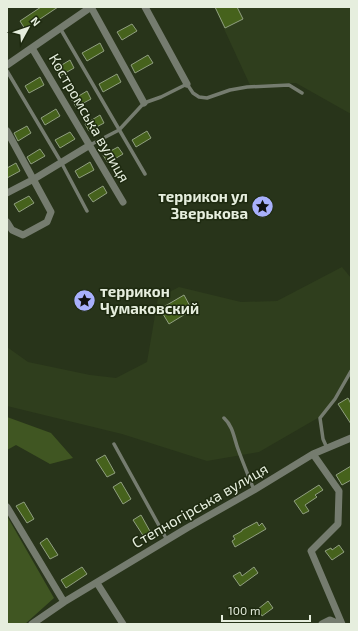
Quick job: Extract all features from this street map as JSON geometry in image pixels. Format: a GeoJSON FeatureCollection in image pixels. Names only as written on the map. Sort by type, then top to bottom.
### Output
{"type":"FeatureCollection","features":[{"type":"Feature","properties":{"kind":"street"},"geometry":{"type":"LineString","coordinates":[[7,65],[91,7],[144,103]]}},
{"type":"Feature","properties":{"kind":"street"},"geometry":{"type":"LineString","coordinates":[[145,7],[187,84]]}},
{"type":"Feature","properties":{"kind":"street","name":"Костромська вулиця"},"geometry":{"type":"LineString","coordinates":[[32,48],[123,202]]}},
{"type":"Feature","properties":{"kind":"street"},"geometry":{"type":"LineString","coordinates":[[7,131],[51,212],[47,222],[23,235],[12,230],[7,222]]}},
{"type":"Feature","properties":{"kind":"street"},"geometry":{"type":"LineString","coordinates":[[7,193],[34,180],[61,162],[90,146]]}},
{"type":"Feature","properties":{"kind":"street","name":"Степногірська вулиця"},"geometry":{"type":"LineString","coordinates":[[32,624],[42,621],[64,602],[313,454],[351,438]]}},
{"type":"Feature","properties":{"kind":"street"},"geometry":{"type":"LineString","coordinates":[[313,454],[339,491],[338,524],[311,551],[342,624]]}},
{"type":"Feature","properties":{"kind":"street"},"geometry":{"type":"LineString","coordinates":[[7,507],[64,602]]}},
{"type":"Feature","properties":{"kind":"street"},"geometry":{"type":"LineString","coordinates":[[97,583],[123,624]]}},
{"type":"Feature","properties":{"kind":"street"},"geometry":{"type":"LineString","coordinates":[[322,624],[330,620],[339,624]]}},
{"type":"Feature","properties":{"kind":"lane"},"geometry":{"type":"LineString","coordinates":[[60,28],[145,174]]}},
{"type":"Feature","properties":{"kind":"lane"},"geometry":{"type":"LineString","coordinates":[[7,71],[61,162],[86,211]]}},
{"type":"Feature","properties":{"kind":"lane"},"geometry":{"type":"LineString","coordinates":[[90,146],[119,130],[144,103],[161,97],[187,84],[193,93],[199,97],[207,98],[230,90],[247,87],[289,86],[302,93]]}},
{"type":"Feature","properties":{"kind":"lane"},"geometry":{"type":"LineString","coordinates":[[327,448],[320,418],[334,399],[351,371]]}},
{"type":"Feature","properties":{"kind":"lane"},"geometry":{"type":"LineString","coordinates":[[224,418],[233,432],[237,448],[254,490]]}},
{"type":"Feature","properties":{"kind":"lane"},"geometry":{"type":"LineString","coordinates":[[114,444],[167,540]]}},
{"type":"Feature","properties":{"kind":"shaded area"},"geometry":{"type":"Polygon","coordinates":[[[214,7],[351,7],[351,114],[296,83],[250,85],[214,7]]]}},
{"type":"Feature","properties":{"kind":"shaded area"},"geometry":{"type":"Polygon","coordinates":[[[342,267],[351,278],[351,370],[323,415],[259,452],[207,461],[122,434],[7,406],[7,347],[28,362],[90,375],[116,378],[147,362],[158,298],[179,287],[241,302],[277,301],[342,267]]]}},
{"type":"Feature","properties":{"kind":"shaded area"},"geometry":{"type":"Polygon","coordinates":[[[7,417],[51,433],[73,458],[50,464],[16,445],[7,450],[7,417]]]}},
{"type":"Feature","properties":{"kind":"shaded area"},"geometry":{"type":"Polygon","coordinates":[[[7,516],[54,598],[25,624],[7,624],[7,516]]]}},
{"type":"Feature","properties":{"kind":"building"},"geometry":{"type":"Polygon","coordinates":[[[41,7],[58,7],[25,29],[20,21],[41,7]]]}},
{"type":"Feature","properties":{"kind":"building"},"geometry":{"type":"Polygon","coordinates":[[[215,7],[237,7],[243,19],[225,28],[215,7]]]}},
{"type":"Feature","properties":{"kind":"building"},"geometry":{"type":"Polygon","coordinates":[[[132,24],[137,31],[122,40],[117,32],[132,24]]]}},
{"type":"Feature","properties":{"kind":"building"},"geometry":{"type":"Polygon","coordinates":[[[100,43],[104,51],[87,61],[82,53],[100,43]]]}},
{"type":"Feature","properties":{"kind":"building"},"geometry":{"type":"Polygon","coordinates":[[[148,55],[153,63],[135,73],[131,65],[148,55]]]}},
{"type":"Feature","properties":{"kind":"building"},"geometry":{"type":"Polygon","coordinates":[[[70,60],[74,68],[60,76],[55,69],[70,60]]]}},
{"type":"Feature","properties":{"kind":"building"},"geometry":{"type":"Polygon","coordinates":[[[117,74],[121,82],[103,92],[99,84],[117,74]]]}},
{"type":"Feature","properties":{"kind":"building"},"geometry":{"type":"Polygon","coordinates":[[[40,77],[44,85],[29,93],[25,86],[40,77]]]}},
{"type":"Feature","properties":{"kind":"building"},"geometry":{"type":"Polygon","coordinates":[[[87,91],[91,99],[76,107],[72,100],[87,91]]]}},
{"type":"Feature","properties":{"kind":"building"},"geometry":{"type":"Polygon","coordinates":[[[56,109],[60,116],[45,125],[41,118],[56,109]]]}},
{"type":"Feature","properties":{"kind":"building"},"geometry":{"type":"Polygon","coordinates":[[[100,115],[104,123],[89,131],[85,124],[100,115]]]}},
{"type":"Feature","properties":{"kind":"building"},"geometry":{"type":"Polygon","coordinates":[[[27,126],[31,133],[18,141],[14,133],[27,126]]]}},
{"type":"Feature","properties":{"kind":"building"},"geometry":{"type":"Polygon","coordinates":[[[147,131],[151,138],[136,147],[132,140],[147,131]]]}},
{"type":"Feature","properties":{"kind":"building"},"geometry":{"type":"Polygon","coordinates":[[[70,132],[75,139],[60,148],[55,140],[70,132]]]}},
{"type":"Feature","properties":{"kind":"building"},"geometry":{"type":"Polygon","coordinates":[[[118,147],[123,154],[108,163],[103,155],[118,147]]]}},
{"type":"Feature","properties":{"kind":"building"},"geometry":{"type":"Polygon","coordinates":[[[40,149],[45,156],[31,164],[27,157],[40,149]]]}},
{"type":"Feature","properties":{"kind":"building"},"geometry":{"type":"Polygon","coordinates":[[[90,162],[94,170],[79,178],[75,171],[90,162]]]}},
{"type":"Feature","properties":{"kind":"building"},"geometry":{"type":"Polygon","coordinates":[[[16,163],[20,171],[7,178],[7,168],[16,163]]]}},
{"type":"Feature","properties":{"kind":"building"},"geometry":{"type":"Polygon","coordinates":[[[103,186],[107,193],[93,202],[88,195],[103,186]]]}},
{"type":"Feature","properties":{"kind":"building"},"geometry":{"type":"Polygon","coordinates":[[[29,196],[34,203],[19,212],[14,204],[29,196]]]}},
{"type":"Feature","properties":{"kind":"building"},"geometry":{"type":"Polygon","coordinates":[[[184,295],[192,310],[169,324],[160,309],[184,295]]]}},
{"type":"Feature","properties":{"kind":"building"},"geometry":{"type":"Polygon","coordinates":[[[348,398],[351,404],[351,424],[338,404],[348,398]]]}},
{"type":"Feature","properties":{"kind":"building"},"geometry":{"type":"Polygon","coordinates":[[[105,455],[115,473],[107,477],[96,460],[105,455]]]}},
{"type":"Feature","properties":{"kind":"building"},"geometry":{"type":"Polygon","coordinates":[[[351,466],[351,480],[342,485],[336,475],[351,466]]]}},
{"type":"Feature","properties":{"kind":"building"},"geometry":{"type":"Polygon","coordinates":[[[121,482],[131,499],[123,504],[113,487],[121,482]]]}},
{"type":"Feature","properties":{"kind":"building"},"geometry":{"type":"Polygon","coordinates":[[[319,485],[323,490],[315,495],[317,497],[305,505],[309,511],[303,514],[294,501],[319,485]]]}},
{"type":"Feature","properties":{"kind":"building"},"geometry":{"type":"Polygon","coordinates":[[[24,502],[34,519],[27,523],[16,506],[24,502]]]}},
{"type":"Feature","properties":{"kind":"building"},"geometry":{"type":"Polygon","coordinates":[[[141,515],[151,533],[144,537],[133,520],[141,515]]]}},
{"type":"Feature","properties":{"kind":"building"},"geometry":{"type":"Polygon","coordinates":[[[257,522],[259,526],[262,523],[266,529],[235,547],[232,541],[235,539],[233,536],[257,522]]]}},
{"type":"Feature","properties":{"kind":"building"},"geometry":{"type":"Polygon","coordinates":[[[47,538],[58,555],[50,559],[40,543],[47,538]]]}},
{"type":"Feature","properties":{"kind":"building"},"geometry":{"type":"Polygon","coordinates":[[[339,545],[344,552],[332,560],[325,551],[331,548],[332,550],[339,545]]]}},
{"type":"Feature","properties":{"kind":"building"},"geometry":{"type":"Polygon","coordinates":[[[82,567],[87,574],[66,588],[61,580],[82,567]]]}},
{"type":"Feature","properties":{"kind":"building"},"geometry":{"type":"Polygon","coordinates":[[[254,567],[258,573],[240,586],[233,576],[240,572],[242,576],[254,567]]]}},
{"type":"Feature","properties":{"kind":"building"},"geometry":{"type":"Polygon","coordinates":[[[268,601],[273,608],[262,616],[258,609],[268,601]]]}},
{"type":"Feature","properties":{"kind":"place","name":"террикон ул Зверькова"},"geometry":{"type":"Point","coordinates":[263,206]}},
{"type":"Feature","properties":{"kind":"place","name":"террикон Чумаковский"},"geometry":{"type":"Point","coordinates":[85,301]}}]}
